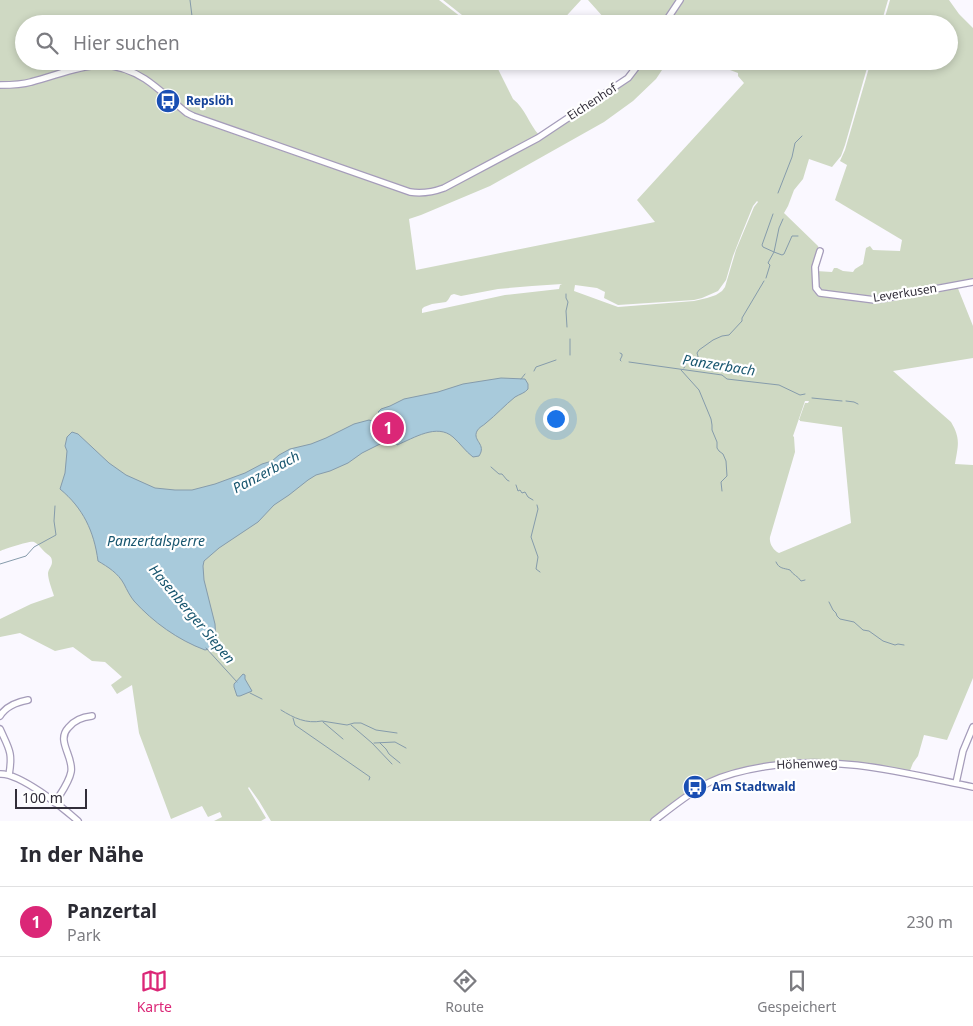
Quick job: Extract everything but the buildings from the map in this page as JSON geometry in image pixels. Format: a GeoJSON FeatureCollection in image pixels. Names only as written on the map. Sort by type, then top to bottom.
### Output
{"type":"FeatureCollection","features":[{"type":"Feature","properties":{"kind":"street"},"geometry":{"type":"LineString","coordinates":[[670,15],[680,0]]}},
{"type":"Feature","properties":{"kind":"street","name":"Eichenhof"},"geometry":{"type":"LineString","coordinates":[[0,85],[30,82],[68,70]]}},
{"type":"Feature","properties":{"kind":"street","name":"Eichenhof"},"geometry":{"type":"LineString","coordinates":[[126,70],[144,78],[193,116],[410,192],[430,192],[444,188],[538,138],[628,78],[634,70]]}},
{"type":"Feature","properties":{"kind":"street","name":"Leverkusen"},"geometry":{"type":"LineString","coordinates":[[820,251],[815,266],[816,288],[820,293],[875,300],[973,282]]}},
{"type":"Feature","properties":{"kind":"street"},"geometry":{"type":"LineString","coordinates":[[0,716],[3,711],[12,705],[28,700]]}},
{"type":"Feature","properties":{"kind":"street"},"geometry":{"type":"LineString","coordinates":[[55,803],[71,772],[71,764],[64,742],[64,733],[69,726],[80,718],[92,716]]}},
{"type":"Feature","properties":{"kind":"street"},"geometry":{"type":"LineString","coordinates":[[956,783],[963,751],[973,727]]}},
{"type":"Feature","properties":{"kind":"street"},"geometry":{"type":"LineString","coordinates":[[0,729],[10,754],[11,760],[8,775]]}},
{"type":"Feature","properties":{"kind":"street","name":"Höhenweg"},"geometry":{"type":"LineString","coordinates":[[654,821],[697,789],[715,780],[746,770],[776,765],[814,762],[840,763],[874,767],[973,787]]}},
{"type":"Feature","properties":{"kind":"street"},"geometry":{"type":"LineString","coordinates":[[0,774],[8,775],[25,783],[78,821]]}},
{"type":"Feature","properties":{"kind":"green space"},"geometry":{"type":"Polygon","coordinates":[[[0,0],[439,0],[458,15],[15,15],[15,70],[64,70],[25,82],[0,84],[0,0]]]}},
{"type":"Feature","properties":{"kind":"green space"},"geometry":{"type":"Polygon","coordinates":[[[443,0],[581,0],[567,15],[462,15],[443,0]]]}},
{"type":"Feature","properties":{"kind":"green space"},"geometry":{"type":"Polygon","coordinates":[[[588,0],[677,0],[668,15],[601,15],[588,0]]]}},
{"type":"Feature","properties":{"kind":"green space"},"geometry":{"type":"Polygon","coordinates":[[[681,0],[888,0],[884,15],[672,15],[681,0]]]}},
{"type":"Feature","properties":{"kind":"green space"},"geometry":{"type":"Polygon","coordinates":[[[890,0],[949,0],[959,14],[973,28],[973,280],[883,298],[882,300],[957,286],[973,326],[973,358],[893,371],[951,422],[958,447],[955,464],[973,465],[973,678],[947,740],[924,735],[918,756],[909,773],[823,762],[786,763],[748,769],[730,774],[697,789],[654,821],[271,821],[249,787],[266,818],[261,821],[214,821],[222,817],[220,812],[208,817],[202,806],[171,819],[139,733],[132,685],[117,694],[111,685],[122,677],[105,662],[92,661],[73,647],[55,651],[20,633],[0,637],[0,619],[31,604],[54,596],[48,576],[52,563],[51,558],[37,544],[28,542],[0,551],[0,89],[76,70],[122,70],[143,80],[160,92],[180,112],[191,119],[334,169],[332,164],[187,111],[148,79],[131,70],[498,70],[513,99],[521,107],[539,135],[450,183],[428,191],[409,190],[410,194],[426,194],[443,190],[534,142],[624,84],[637,70],[662,70],[656,79],[633,101],[604,122],[490,186],[409,219],[416,270],[655,222],[637,200],[744,83],[738,76],[738,73],[730,70],[866,70],[841,156],[832,167],[809,159],[803,179],[794,190],[784,213],[818,246],[820,251],[814,266],[814,292],[828,295],[828,293],[820,289],[816,271],[832,272],[834,268],[837,268],[853,272],[863,264],[866,248],[870,246],[873,250],[900,251],[902,240],[835,200],[847,165],[840,161],[845,150],[868,70],[958,70],[958,15],[886,15],[890,0]],[[758,202],[753,206],[733,256],[726,280],[718,291],[694,300],[618,305],[604,298],[605,292],[597,288],[575,285],[574,291],[618,307],[694,301],[716,295],[725,287],[736,250],[754,207],[758,202]],[[562,284],[498,289],[461,296],[454,294],[446,302],[424,307],[422,313],[505,295],[559,289],[562,284]],[[805,401],[793,436],[795,452],[770,537],[772,546],[779,553],[851,523],[842,427],[800,421],[805,403],[809,401],[805,401]]]}},
{"type":"Feature","properties":{"kind":"water","name":"Panzertalsperre"},"geometry":{"type":"Polygon","coordinates":[[[501,378],[525,379],[528,389],[515,397],[478,430],[476,437],[481,445],[479,456],[473,457],[453,437],[440,431],[425,433],[397,445],[395,436],[386,439],[386,441],[362,453],[348,463],[308,480],[274,505],[258,522],[219,548],[204,561],[204,580],[215,624],[216,642],[209,649],[205,650],[176,636],[149,616],[134,601],[119,577],[98,561],[94,540],[86,521],[75,504],[60,489],[65,473],[67,451],[65,446],[67,437],[72,432],[78,434],[109,463],[126,475],[155,488],[192,490],[245,473],[272,461],[290,449],[311,444],[354,424],[369,420],[375,422],[385,433],[393,430],[378,412],[404,399],[438,392],[463,384],[501,378]]]}},
{"type":"Feature","properties":{"kind":"water"},"geometry":{"type":"Polygon","coordinates":[[[243,674],[252,691],[237,696],[234,684],[243,674]]]}},
{"type":"Feature","properties":{"kind":"waterway"},"geometry":{"type":"LineString","coordinates":[[190,0],[192,15]]}},
{"type":"Feature","properties":{"kind":"waterway"},"geometry":{"type":"LineString","coordinates":[[778,193],[792,157],[795,143],[802,136]]}},
{"type":"Feature","properties":{"kind":"waterway"},"geometry":{"type":"LineString","coordinates":[[766,278],[770,265],[768,263],[774,252],[762,245],[773,214]]}},
{"type":"Feature","properties":{"kind":"waterway"},"geometry":{"type":"LineString","coordinates":[[783,219],[774,252],[784,254],[792,236],[798,236]]}},
{"type":"Feature","properties":{"kind":"waterway"},"geometry":{"type":"LineString","coordinates":[[684,368],[688,360],[699,360],[697,353],[699,350],[713,340],[729,335],[742,321],[764,281]]}},
{"type":"Feature","properties":{"kind":"waterway"},"geometry":{"type":"LineString","coordinates":[[566,294],[568,302],[566,311],[567,327]]}},
{"type":"Feature","properties":{"kind":"waterway"},"geometry":{"type":"LineString","coordinates":[[570,339],[570,355]]}},
{"type":"Feature","properties":{"kind":"waterway","name":"Panzerbach"},"geometry":{"type":"LineString","coordinates":[[620,353],[622,354],[621,361]]}},
{"type":"Feature","properties":{"kind":"waterway","name":"Panzerbach"},"geometry":{"type":"LineString","coordinates":[[534,371],[536,367],[556,360]]}},
{"type":"Feature","properties":{"kind":"waterway","name":"Panzerbach"},"geometry":{"type":"LineString","coordinates":[[629,362],[722,375],[727,379],[779,385],[800,395],[805,394]]}},
{"type":"Feature","properties":{"kind":"waterway"},"geometry":{"type":"LineString","coordinates":[[681,370],[699,390],[711,419],[717,448],[723,454],[726,461],[727,476],[721,482],[722,491]]}},
{"type":"Feature","properties":{"kind":"waterway","name":"Panzerbach"},"geometry":{"type":"LineString","coordinates":[[521,379],[525,374]]}},
{"type":"Feature","properties":{"kind":"waterway","name":"Panzerbach"},"geometry":{"type":"LineString","coordinates":[[812,398],[842,401]]}},
{"type":"Feature","properties":{"kind":"waterway","name":"Panzerbach"},"geometry":{"type":"LineString","coordinates":[[846,401],[858,404]]}},
{"type":"Feature","properties":{"kind":"waterway"},"geometry":{"type":"LineString","coordinates":[[491,467],[509,481]]}},
{"type":"Feature","properties":{"kind":"waterway"},"geometry":{"type":"LineString","coordinates":[[516,485],[518,491],[525,492],[533,500]]}},
{"type":"Feature","properties":{"kind":"waterway"},"geometry":{"type":"LineString","coordinates":[[537,505],[538,509],[531,537],[538,557],[536,569],[540,572]]}},
{"type":"Feature","properties":{"kind":"waterway","name":"Panzerbach"},"geometry":{"type":"LineString","coordinates":[[0,564],[26,556],[34,547],[56,535],[54,521],[55,506]]}},
{"type":"Feature","properties":{"kind":"waterway"},"geometry":{"type":"LineString","coordinates":[[776,562],[780,567],[790,570],[801,581],[805,580]]}},
{"type":"Feature","properties":{"kind":"waterway"},"geometry":{"type":"LineString","coordinates":[[829,602],[840,619],[854,622],[863,630],[869,631],[883,641],[895,645],[904,645]]}},
{"type":"Feature","properties":{"kind":"waterway","name":"Hasenberger Siepen"},"geometry":{"type":"LineString","coordinates":[[206,648],[237,682]]}},
{"type":"Feature","properties":{"kind":"waterway","name":"Hasenberger Siepen"},"geometry":{"type":"LineString","coordinates":[[250,693],[262,699]]}},
{"type":"Feature","properties":{"kind":"waterway","name":"Hasenberger Siepen"},"geometry":{"type":"LineString","coordinates":[[281,710],[305,721],[322,721],[347,725],[361,723],[376,730],[397,733]]}},
{"type":"Feature","properties":{"kind":"waterway"},"geometry":{"type":"LineString","coordinates":[[293,718],[295,725],[370,777],[369,780]]}},
{"type":"Feature","properties":{"kind":"waterway"},"geometry":{"type":"LineString","coordinates":[[323,722],[343,739]]}},
{"type":"Feature","properties":{"kind":"waterway"},"geometry":{"type":"LineString","coordinates":[[351,725],[392,764]]}},
{"type":"Feature","properties":{"kind":"waterway"},"geometry":{"type":"LineString","coordinates":[[374,743],[395,742],[406,748]]}},
{"type":"Feature","properties":{"kind":"waterway"},"geometry":{"type":"LineString","coordinates":[[380,743],[400,763]]}},
{"type":"Feature","properties":{"kind":"place","name":"Repslöh"},"geometry":{"type":"Point","coordinates":[168,101]}},
{"type":"Feature","properties":{"kind":"place","name":"Panzertal"},"geometry":{"type":"Point","coordinates":[388,428]}},
{"type":"Feature","properties":{"kind":"place","name":"Am Stadtwald"},"geometry":{"type":"Point","coordinates":[695,787]}}]}
